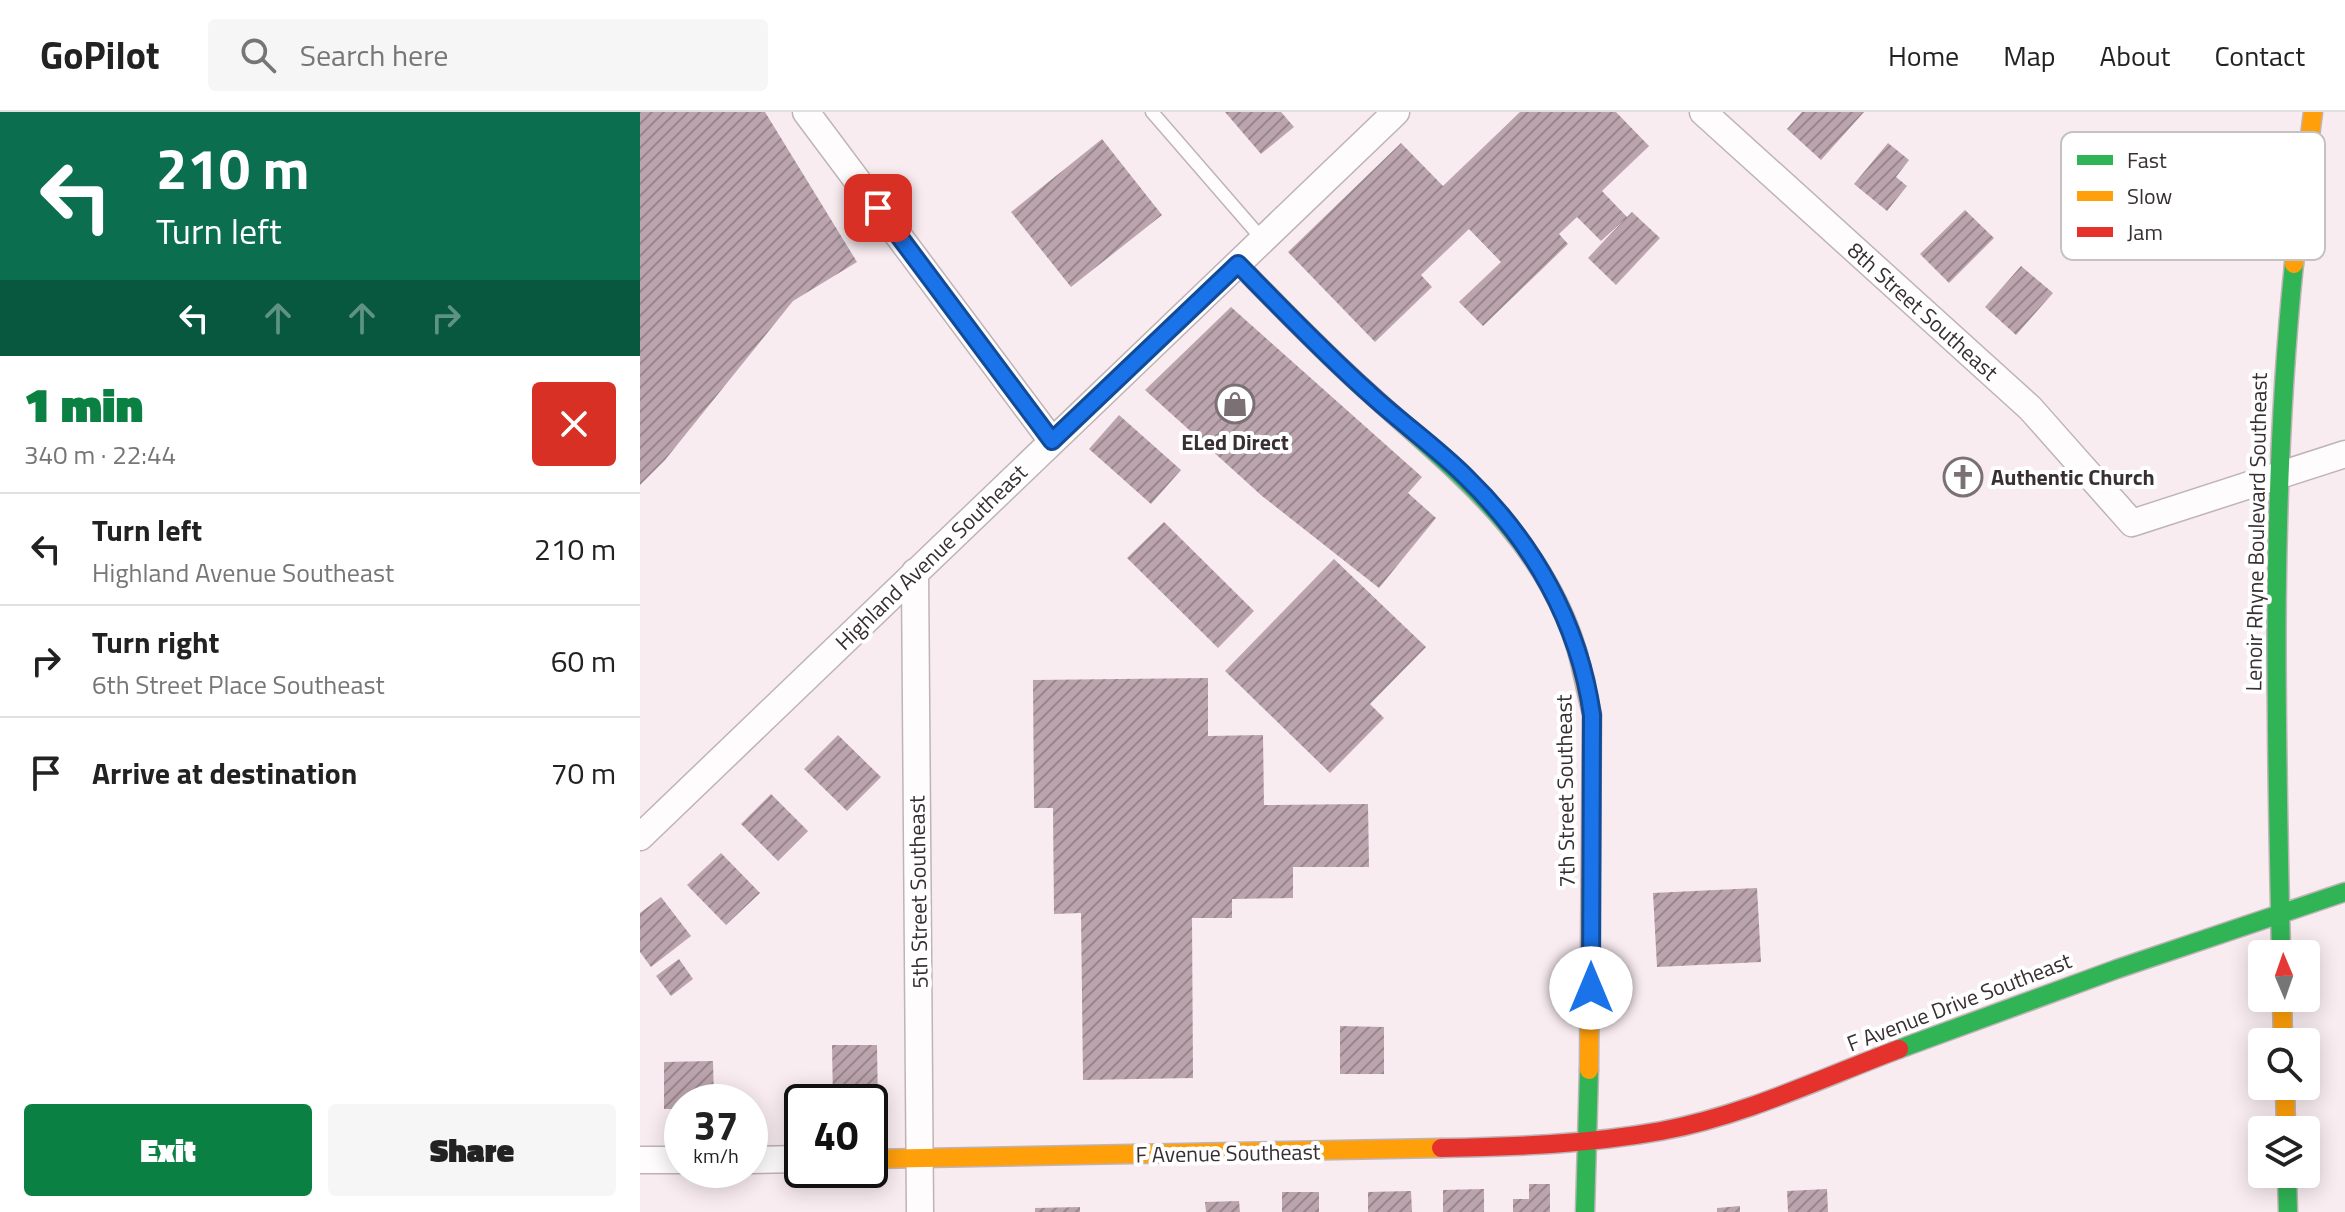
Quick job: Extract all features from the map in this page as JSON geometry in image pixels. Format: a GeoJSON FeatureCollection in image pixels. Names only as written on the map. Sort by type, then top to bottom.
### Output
{"type":"FeatureCollection","features":[{"type":"Feature","properties":{"kind":"street"},"geometry":{"type":"LineString","coordinates":[[806,112],[1052,441]]}},
{"type":"Feature","properties":{"kind":"street","name":"Highland Avenue Southeast"},"geometry":{"type":"LineString","coordinates":[[640,837],[1396,112]]}},
{"type":"Feature","properties":{"kind":"street","name":"8th Street Southeast"},"geometry":{"type":"LineString","coordinates":[[1703,112],[2030,408],[2132,523],[2278,475]]}},
{"type":"Feature","properties":{"kind":"street","name":"Lenoir Rhyne Boulevard Southeast"},"geometry":{"type":"LineString","coordinates":[[2311,132],[2313,112]]}},
{"type":"Feature","properties":{"kind":"street","name":"Lenoir Rhyne Boulevard Southeast"},"geometry":{"type":"LineString","coordinates":[[2281,940],[2275,677],[2278,475],[2285,352],[2296,260]]}},
{"type":"Feature","properties":{"kind":"street","name":"7th Street Southeast"},"geometry":{"type":"LineString","coordinates":[[1238,264],[1350,377],[1468,478],[1511,527],[1547,581],[1570,625],[1586,673],[1592,715],[1591,1017],[1585,1212]]}},
{"type":"Feature","properties":{"kind":"street"},"geometry":{"type":"LineString","coordinates":[[2278,475],[2345,454]]}},
{"type":"Feature","properties":{"kind":"street","name":"5th Street Southeast"},"geometry":{"type":"LineString","coordinates":[[915,572],[920,1212]]}},
{"type":"Feature","properties":{"kind":"street","name":"F Avenue Drive Southeast"},"geometry":{"type":"LineString","coordinates":[[1587,1142],[1662,1131],[1724,1114],[2117,969],[2345,892]]}},
{"type":"Feature","properties":{"kind":"street","name":"F Avenue Southeast"},"geometry":{"type":"LineString","coordinates":[[888,1159],[1506,1147],[1587,1142]]}},
{"type":"Feature","properties":{"kind":"street"},"geometry":{"type":"LineString","coordinates":[[640,1160],[664,1160]]}},
{"type":"Feature","properties":{"kind":"street"},"geometry":{"type":"LineString","coordinates":[[2287,1188],[2288,1212]]}},
{"type":"Feature","properties":{"kind":"lane"},"geometry":{"type":"LineString","coordinates":[[1152,112],[1263,240]]}},
{"type":"Feature","properties":{"kind":"building"},"geometry":{"type":"Polygon","coordinates":[[[640,112],[765,112],[857,262],[793,301],[665,460],[640,485],[640,112]]]}},
{"type":"Feature","properties":{"kind":"building"},"geometry":{"type":"Polygon","coordinates":[[[1225,112],[1281,112],[1294,127],[1261,154],[1225,112]]]}},
{"type":"Feature","properties":{"kind":"building"},"geometry":{"type":"Polygon","coordinates":[[[1520,112],[1616,112],[1649,146],[1602,191],[1627,217],[1632,212],[1660,238],[1616,285],[1588,258],[1624,220],[1601,241],[1577,217],[1559,234],[1568,244],[1483,326],[1459,302],[1501,262],[1469,229],[1421,275],[1432,287],[1375,342],[1288,252],[1401,143],[1443,186],[1520,112]]]}},
{"type":"Feature","properties":{"kind":"building"},"geometry":{"type":"Polygon","coordinates":[[[1802,112],[1864,112],[1821,160],[1787,129],[1802,112]]]}},
{"type":"Feature","properties":{"kind":"building"},"geometry":{"type":"Polygon","coordinates":[[[1102,139],[1162,215],[1071,287],[1011,212],[1102,139]]]}},
{"type":"Feature","properties":{"kind":"building"},"geometry":{"type":"Polygon","coordinates":[[[1888,143],[1909,160],[1896,177],[1907,186],[1887,211],[1854,184],[1888,143]]]}},
{"type":"Feature","properties":{"kind":"building"},"geometry":{"type":"Polygon","coordinates":[[[1965,210],[1994,238],[1949,283],[1920,254],[1965,210]]]}},
{"type":"Feature","properties":{"kind":"building"},"geometry":{"type":"Polygon","coordinates":[[[2021,266],[2053,293],[2016,335],[1985,307],[2021,266]]]}},
{"type":"Feature","properties":{"kind":"building"},"geometry":{"type":"Polygon","coordinates":[[[1231,307],[1422,477],[1408,493],[1436,518],[1379,588],[1262,496],[1145,390],[1231,307]]]}},
{"type":"Feature","properties":{"kind":"building"},"geometry":{"type":"Polygon","coordinates":[[[1119,415],[1181,470],[1151,504],[1089,449],[1119,415]]]}},
{"type":"Feature","properties":{"kind":"building"},"geometry":{"type":"Polygon","coordinates":[[[1164,522],[1254,611],[1218,648],[1127,558],[1164,522]]]}},
{"type":"Feature","properties":{"kind":"building"},"geometry":{"type":"Polygon","coordinates":[[[1334,559],[1426,647],[1370,704],[1384,718],[1330,773],[1225,671],[1334,559]]]}},
{"type":"Feature","properties":{"kind":"building"},"geometry":{"type":"Polygon","coordinates":[[[1208,678],[1208,736],[1263,735],[1264,805],[1368,804],[1369,867],[1293,867],[1293,898],[1232,899],[1232,918],[1192,918],[1193,1078],[1083,1080],[1081,913],[1054,914],[1053,808],[1034,808],[1033,680],[1208,678]]]}},
{"type":"Feature","properties":{"kind":"building"},"geometry":{"type":"Polygon","coordinates":[[[838,735],[881,777],[847,811],[804,769],[838,735]]]}},
{"type":"Feature","properties":{"kind":"building"},"geometry":{"type":"Polygon","coordinates":[[[771,794],[808,831],[778,861],[741,824],[771,794]]]}},
{"type":"Feature","properties":{"kind":"building"},"geometry":{"type":"Polygon","coordinates":[[[721,853],[760,893],[726,925],[687,885],[721,853]]]}},
{"type":"Feature","properties":{"kind":"building"},"geometry":{"type":"Polygon","coordinates":[[[1757,888],[1761,962],[1657,967],[1653,893],[1757,888]]]}},
{"type":"Feature","properties":{"kind":"building"},"geometry":{"type":"Polygon","coordinates":[[[661,897],[691,936],[651,967],[640,952],[640,913],[661,897]]]}},
{"type":"Feature","properties":{"kind":"building"},"geometry":{"type":"Polygon","coordinates":[[[679,959],[693,979],[671,996],[656,976],[679,959]]]}},
{"type":"Feature","properties":{"kind":"building"},"geometry":{"type":"Polygon","coordinates":[[[1340,1026],[1384,1027],[1384,1074],[1340,1074],[1340,1026]]]}},
{"type":"Feature","properties":{"kind":"building"},"geometry":{"type":"Polygon","coordinates":[[[832,1045],[877,1045],[878,1084],[833,1084],[832,1045]]]}},
{"type":"Feature","properties":{"kind":"building"},"geometry":{"type":"Polygon","coordinates":[[[713,1061],[714,1084],[664,1084],[664,1062],[713,1061]]]}},
{"type":"Feature","properties":{"kind":"building"},"geometry":{"type":"Polygon","coordinates":[[[1529,1184],[1550,1184],[1550,1212],[1513,1212],[1513,1199],[1529,1199],[1529,1184]]]}},
{"type":"Feature","properties":{"kind":"building"},"geometry":{"type":"Polygon","coordinates":[[[1484,1189],[1484,1212],[1443,1212],[1443,1190],[1484,1189]]]}},
{"type":"Feature","properties":{"kind":"building"},"geometry":{"type":"Polygon","coordinates":[[[1827,1189],[1828,1212],[1788,1212],[1787,1191],[1827,1189]]]}},
{"type":"Feature","properties":{"kind":"building"},"geometry":{"type":"Polygon","coordinates":[[[1411,1191],[1412,1212],[1368,1212],[1368,1192],[1411,1191]]]}},
{"type":"Feature","properties":{"kind":"building"},"geometry":{"type":"Polygon","coordinates":[[[1282,1192],[1319,1192],[1319,1212],[1282,1212],[1282,1192]]]}},
{"type":"Feature","properties":{"kind":"building"},"geometry":{"type":"Polygon","coordinates":[[[1239,1201],[1240,1212],[1206,1212],[1205,1202],[1239,1201]]]}},
{"type":"Feature","properties":{"kind":"building"},"geometry":{"type":"Polygon","coordinates":[[[1740,1206],[1740,1212],[1717,1212],[1717,1208],[1740,1206]]]}},
{"type":"Feature","properties":{"kind":"building"},"geometry":{"type":"Polygon","coordinates":[[[1080,1207],[1080,1212],[1035,1212],[1035,1208],[1080,1207]]]}},
{"type":"Feature","properties":{"kind":"traffic: fast"},"geometry":{"type":"LineString","coordinates":[[1238,264],[1302,330],[1492,508],[1543,575],[1563,613],[1578,654]]}},
{"type":"Feature","properties":{"kind":"traffic: fast"},"geometry":{"type":"LineString","coordinates":[[2281,940],[2278,522],[2286,350],[2294,264]]}},
{"type":"Feature","properties":{"kind":"traffic: fast"},"geometry":{"type":"LineString","coordinates":[[1899,1049],[2117,969],[2345,892]]}},
{"type":"Feature","properties":{"kind":"traffic: fast"},"geometry":{"type":"LineString","coordinates":[[1585,1212],[1589,1070]]}},
{"type":"Feature","properties":{"kind":"traffic: fast"},"geometry":{"type":"LineString","coordinates":[[2287,1188],[2288,1212]]}},
{"type":"Feature","properties":{"kind":"traffic: slow"},"geometry":{"type":"LineString","coordinates":[[2310,132],[2313,112]]}},
{"type":"Feature","properties":{"kind":"traffic: slow"},"geometry":{"type":"LineString","coordinates":[[2294,260],[2294,264]]}},
{"type":"Feature","properties":{"kind":"traffic: slow"},"geometry":{"type":"LineString","coordinates":[[1578,654],[1592,715],[1589,1070]]}},
{"type":"Feature","properties":{"kind":"traffic: slow"},"geometry":{"type":"LineString","coordinates":[[2282,1012],[2283,1028]]}},
{"type":"Feature","properties":{"kind":"traffic: slow"},"geometry":{"type":"LineString","coordinates":[[2285,1100],[2286,1116]]}},
{"type":"Feature","properties":{"kind":"traffic: slow"},"geometry":{"type":"LineString","coordinates":[[888,1159],[1441,1148]]}},
{"type":"Feature","properties":{"kind":"traffic: jam"},"geometry":{"type":"LineString","coordinates":[[1441,1148],[1551,1144],[1661,1131],[1752,1106],[1899,1049]]}},
{"type":"Feature","properties":{"kind":"place","name":"ELed Direct"},"geometry":{"type":"Point","coordinates":[1235,404]}},
{"type":"Feature","properties":{"kind":"place","name":"Authentic Church"},"geometry":{"type":"Point","coordinates":[1963,477]}},
{"type":"Feature","properties":{"kind":"route"},"geometry":{"type":"LineString","coordinates":[[878,208],[1052,441],[1238,264],[1350,377],[1468,478],[1511,527],[1547,581],[1570,625],[1586,673],[1592,715],[1591,988]]}}]}
